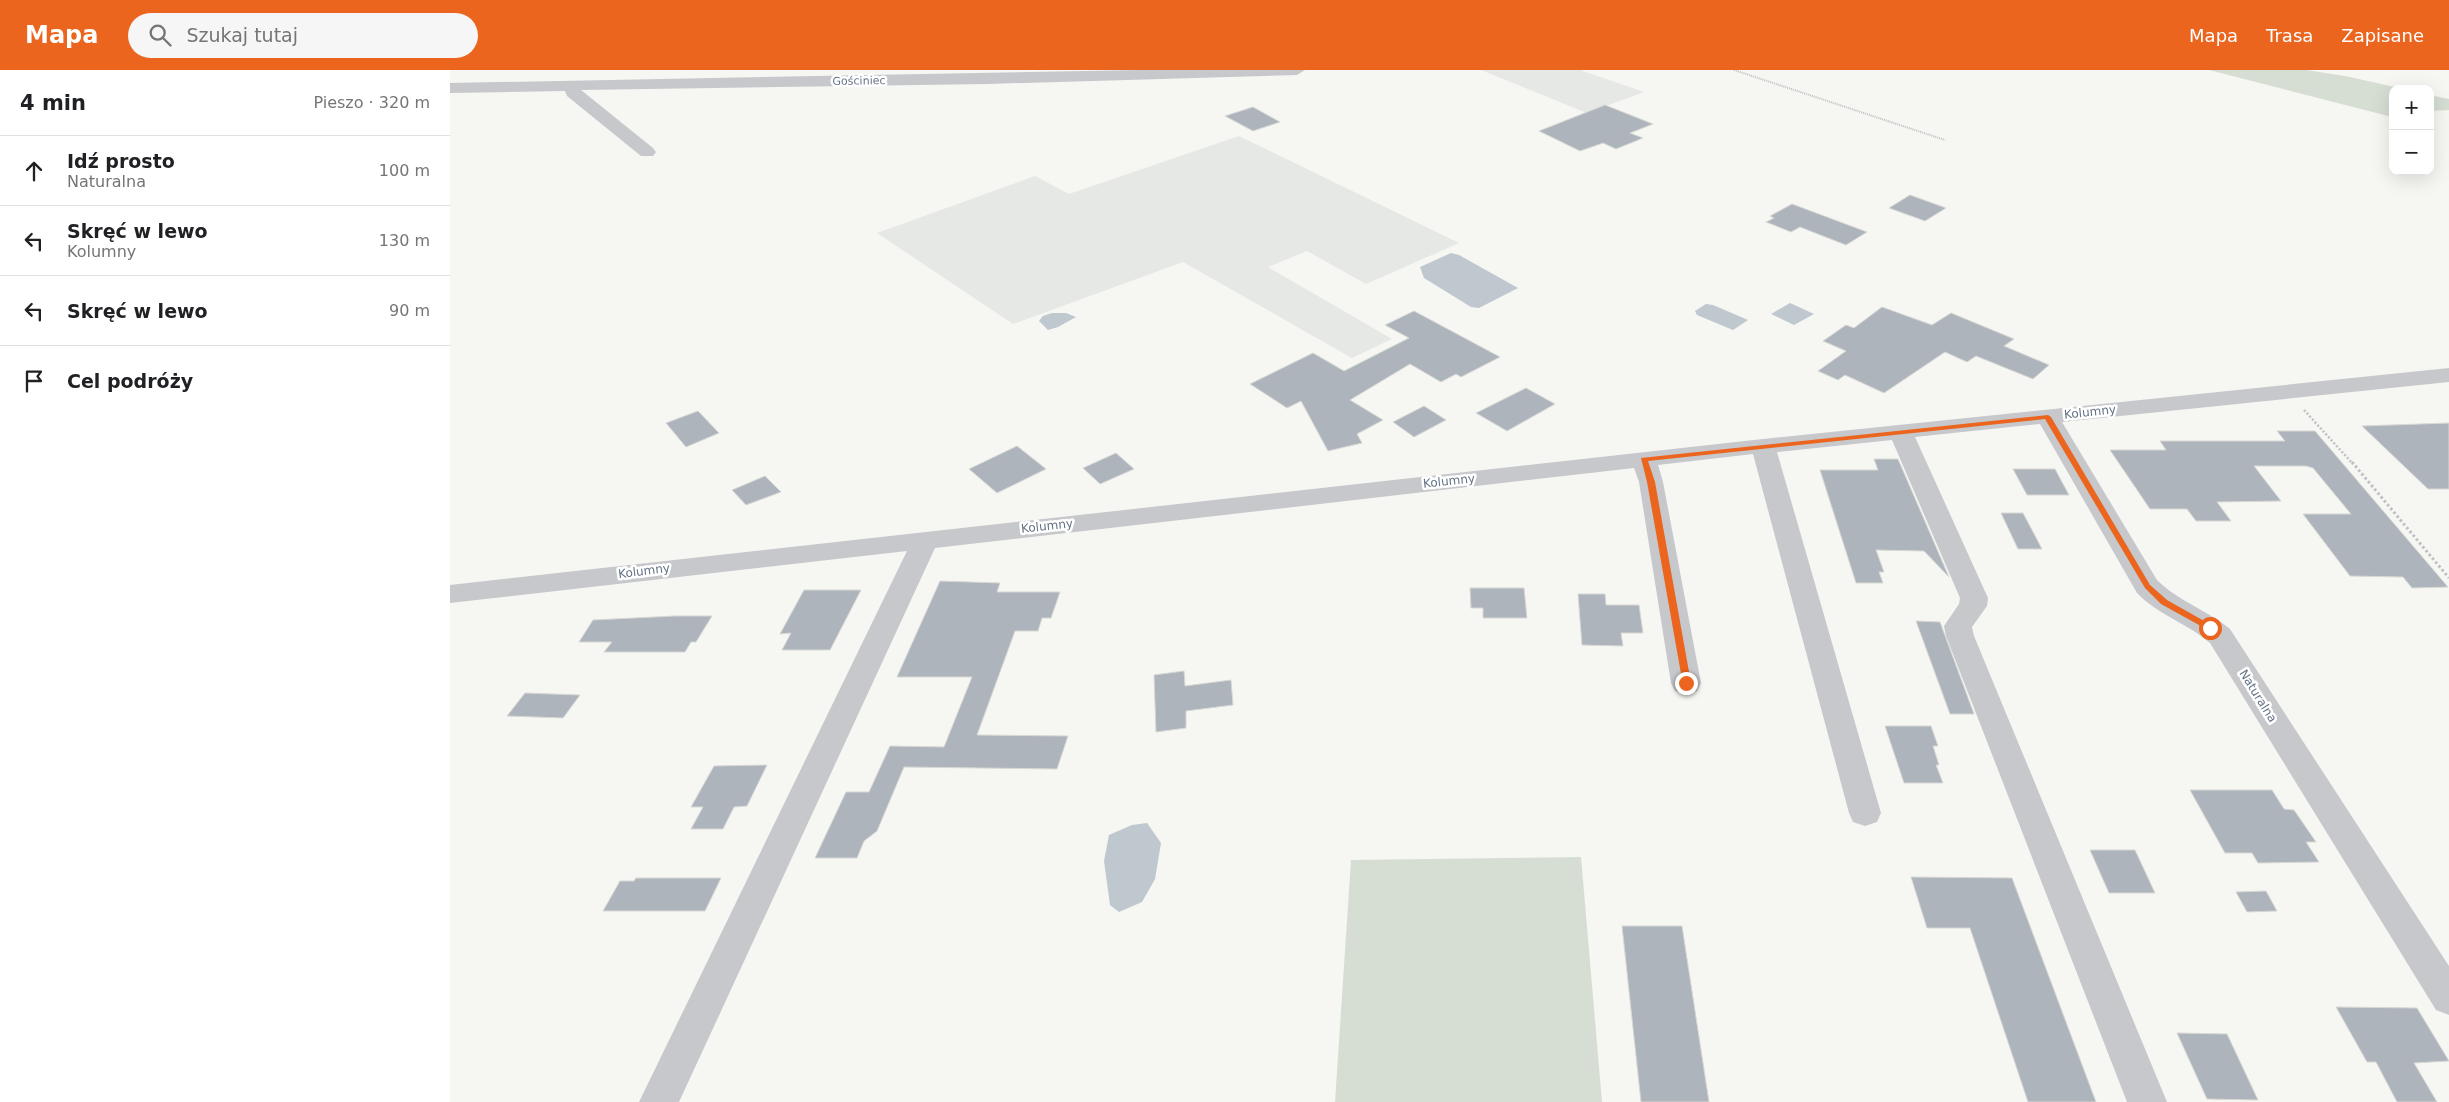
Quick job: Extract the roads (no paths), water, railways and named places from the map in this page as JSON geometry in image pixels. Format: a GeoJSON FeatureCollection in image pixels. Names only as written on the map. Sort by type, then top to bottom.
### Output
{"type":"FeatureCollection","features":[{"type":"Feature","properties":{"kind":"street","name":"Gościniec"},"geometry":{"type":"LineString","coordinates":[[450,88],[977,79],[1297,70]]}},
{"type":"Feature","properties":{"kind":"street"},"geometry":{"type":"LineString","coordinates":[[574,86],[573,93],[647,152]]}},
{"type":"Feature","properties":{"kind":"street","name":"Kolumny"},"geometry":{"type":"LineString","coordinates":[[450,594],[1763,446],[2449,374]]}},
{"type":"Feature","properties":{"kind":"street","name":"Naturalna"},"geometry":{"type":"LineString","coordinates":[[2048,417],[2147,586],[2164,602],[2210,628],[2220,636],[2449,998]]}},
{"type":"Feature","properties":{"kind":"street"},"geometry":{"type":"LineString","coordinates":[[1901,432],[1974,598],[1973,606],[1958,626],[1960,636],[2147,1102]]}},
{"type":"Feature","properties":{"kind":"street"},"geometry":{"type":"LineString","coordinates":[[1763,446],[1865,813]]}},
{"type":"Feature","properties":{"kind":"street"},"geometry":{"type":"LineString","coordinates":[[1644,460],[1651,482],[1686,683]]}},
{"type":"Feature","properties":{"kind":"street"},"geometry":{"type":"LineString","coordinates":[[659,1102],[926,539]]}}]}
